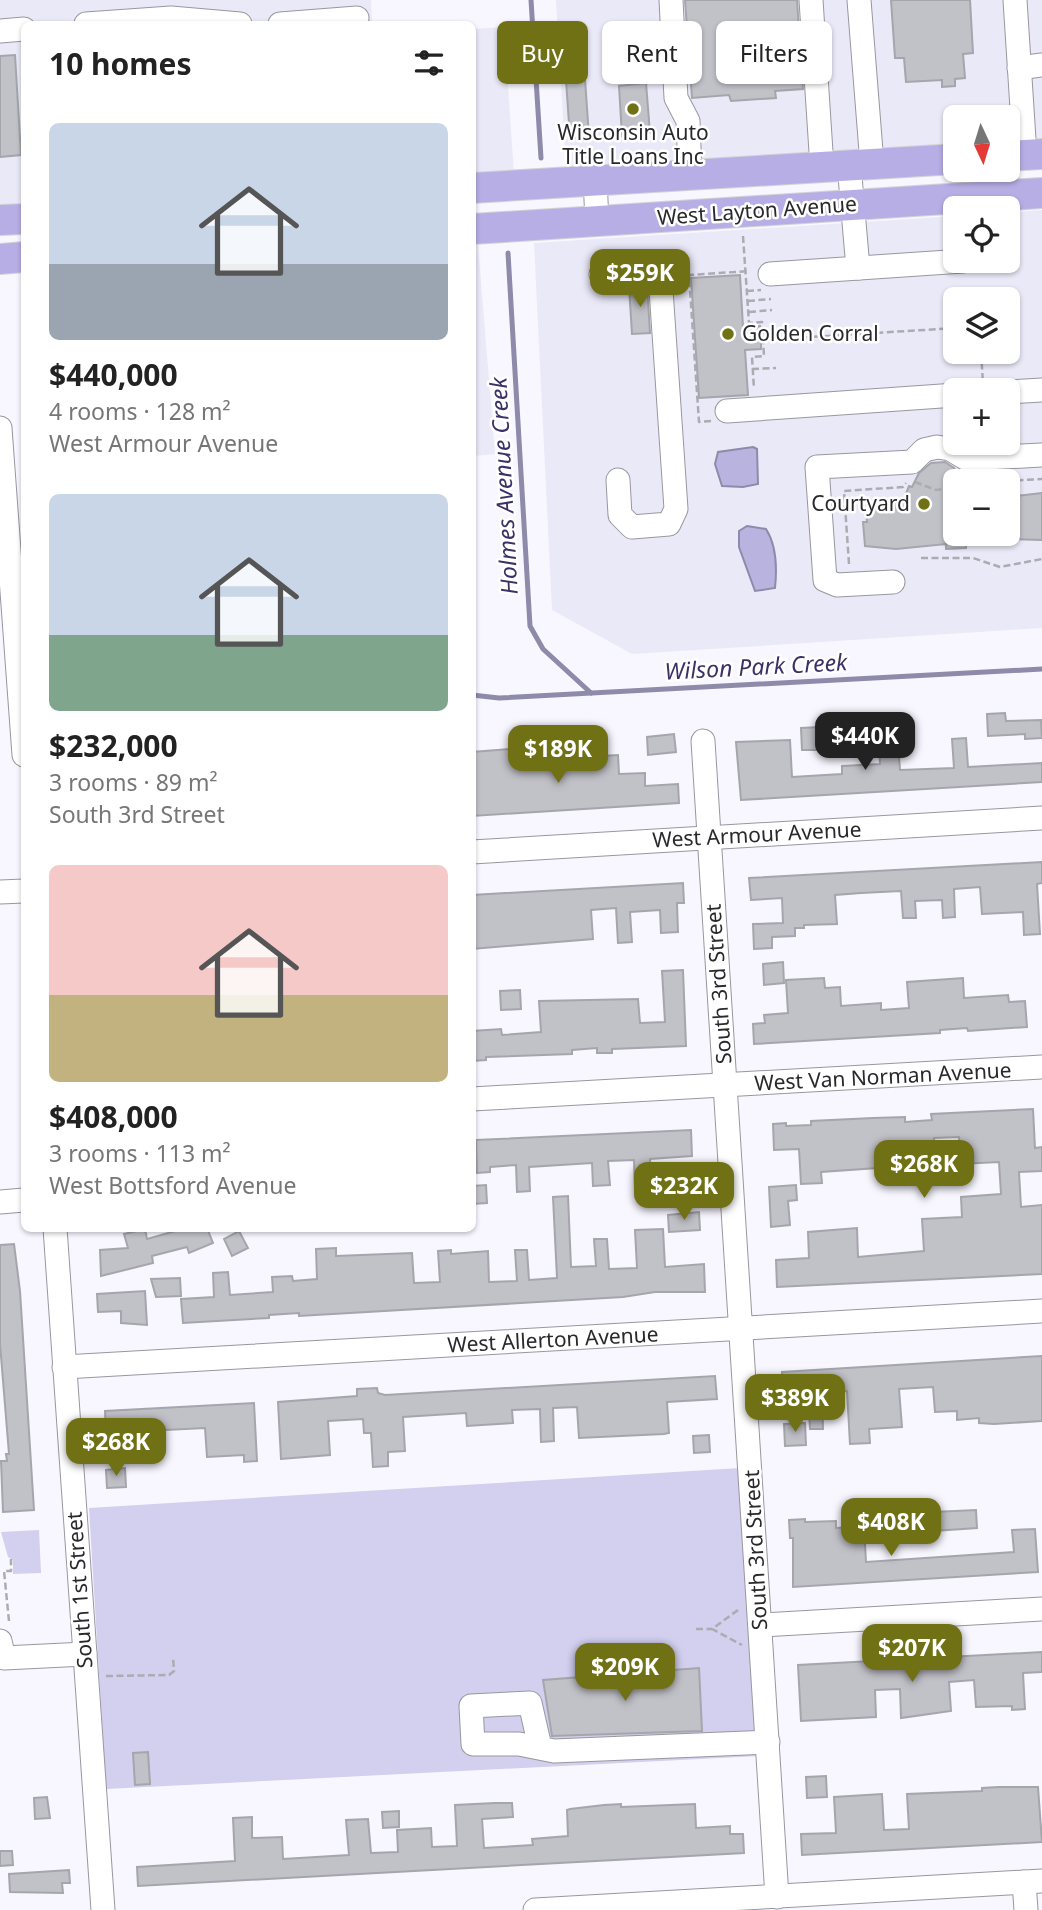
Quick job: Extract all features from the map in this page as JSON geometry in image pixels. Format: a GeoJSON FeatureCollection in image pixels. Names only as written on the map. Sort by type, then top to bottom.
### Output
{"type":"FeatureCollection","features":[{"type":"Feature","properties":{"kind":"main road","name":"West Layton Avenue"},"geometry":{"type":"LineString","coordinates":[[476,188],[943,160]]}},
{"type":"Feature","properties":{"kind":"main road","name":"West Layton Avenue"},"geometry":{"type":"LineString","coordinates":[[476,229],[1042,193]]}},
{"type":"Feature","properties":{"kind":"main road"},"geometry":{"type":"LineString","coordinates":[[0,220],[21,219]]}},
{"type":"Feature","properties":{"kind":"main road"},"geometry":{"type":"LineString","coordinates":[[0,259],[21,257]]}},
{"type":"Feature","properties":{"kind":"street"},"geometry":{"type":"LineString","coordinates":[[671,0],[676,98],[688,121],[690,174]]}},
{"type":"Feature","properties":{"kind":"street"},"geometry":{"type":"LineString","coordinates":[[811,0],[848,165],[858,268]]}},
{"type":"Feature","properties":{"kind":"street"},"geometry":{"type":"LineString","coordinates":[[848,165],[859,0]]}},
{"type":"Feature","properties":{"kind":"street"},"geometry":{"type":"LineString","coordinates":[[1015,0],[1031,67],[1025,155]]}},
{"type":"Feature","properties":{"kind":"street"},"geometry":{"type":"LineString","coordinates":[[128,21],[171,18],[206,21]]}},
{"type":"Feature","properties":{"kind":"street"},"geometry":{"type":"LineString","coordinates":[[326,21],[357,19]]}},
{"type":"Feature","properties":{"kind":"street"},"geometry":{"type":"LineString","coordinates":[[0,31],[21,29]]}},
{"type":"Feature","properties":{"kind":"street"},"geometry":{"type":"LineString","coordinates":[[595,179],[597,221]]}},
{"type":"Feature","properties":{"kind":"street"},"geometry":{"type":"LineString","coordinates":[[769,274],[943,262]]}},
{"type":"Feature","properties":{"kind":"street"},"geometry":{"type":"LineString","coordinates":[[601,274],[650,270],[660,275],[676,509],[669,524],[632,527],[620,515],[618,481]]}},
{"type":"Feature","properties":{"kind":"street"},"geometry":{"type":"LineString","coordinates":[[1020,391],[1042,390]]}},
{"type":"Feature","properties":{"kind":"street"},"geometry":{"type":"LineString","coordinates":[[727,411],[943,396]]}},
{"type":"Feature","properties":{"kind":"street"},"geometry":{"type":"LineString","coordinates":[[0,428],[5,560],[21,724]]}},
{"type":"Feature","properties":{"kind":"street"},"geometry":{"type":"LineString","coordinates":[[892,582],[837,585],[825,580],[817,467],[912,462],[924,450],[937,447],[950,449],[967,459],[1042,455]]}},
{"type":"Feature","properties":{"kind":"street","name":"South 3rd Street"},"geometry":{"type":"LineString","coordinates":[[703,741],[768,1742],[786,1901]]}},
{"type":"Feature","properties":{"kind":"street","name":"West Armour Avenue"},"geometry":{"type":"LineString","coordinates":[[476,852],[1042,818]]}},
{"type":"Feature","properties":{"kind":"street"},"geometry":{"type":"LineString","coordinates":[[0,892],[21,891]]}},
{"type":"Feature","properties":{"kind":"street","name":"West Van Norman Avenue"},"geometry":{"type":"LineString","coordinates":[[476,1099],[1042,1068]]}},
{"type":"Feature","properties":{"kind":"street"},"geometry":{"type":"LineString","coordinates":[[0,1202],[21,1200]]}},
{"type":"Feature","properties":{"kind":"street","name":"South 1st Street"},"geometry":{"type":"LineString","coordinates":[[55,1232],[103,1910]]}},
{"type":"Feature","properties":{"kind":"street","name":"West Allerton Avenue"},"geometry":{"type":"LineString","coordinates":[[64,1367],[1042,1311]]}},
{"type":"Feature","properties":{"kind":"street"},"geometry":{"type":"LineString","coordinates":[[761,1625],[1042,1609]]}},
{"type":"Feature","properties":{"kind":"street"},"geometry":{"type":"LineString","coordinates":[[6,1631],[4,1658],[85,1654]]}},
{"type":"Feature","properties":{"kind":"street"},"geometry":{"type":"LineString","coordinates":[[540,1747],[554,1751],[607,1750],[768,1742]]}},
{"type":"Feature","properties":{"kind":"street"},"geometry":{"type":"LineString","coordinates":[[536,1910],[786,1901],[1033,1882],[1026,1910]]}},
{"type":"Feature","properties":{"kind":"path"},"geometry":{"type":"LineString","coordinates":[[743,236],[749,323],[762,322],[764,356],[751,357],[755,409]]}},
{"type":"Feature","properties":{"kind":"path"},"geometry":{"type":"LineString","coordinates":[[727,411],[725,420],[699,422],[689,275],[760,270],[769,274]]}},
{"type":"Feature","properties":{"kind":"path"},"geometry":{"type":"LineString","coordinates":[[748,301],[771,299]]}},
{"type":"Feature","properties":{"kind":"path"},"geometry":{"type":"LineString","coordinates":[[748,312],[772,310]]}},
{"type":"Feature","properties":{"kind":"path"},"geometry":{"type":"LineString","coordinates":[[762,340],[943,329]]}},
{"type":"Feature","properties":{"kind":"path"},"geometry":{"type":"LineString","coordinates":[[752,369],[776,368]]}},
{"type":"Feature","properties":{"kind":"path"},"geometry":{"type":"LineString","coordinates":[[1020,480],[1042,479]]}},
{"type":"Feature","properties":{"kind":"path"},"geometry":{"type":"LineString","coordinates":[[850,584],[844,491],[903,487],[912,481],[936,490],[943,489]]}},
{"type":"Feature","properties":{"kind":"path"},"geometry":{"type":"LineString","coordinates":[[921,558],[935,555],[973,558],[1000,567],[1042,559]]}},
{"type":"Feature","properties":{"kind":"path"},"geometry":{"type":"LineString","coordinates":[[6,1631],[5,1571],[11,1571],[10,1559]]}},
{"type":"Feature","properties":{"kind":"path"},"geometry":{"type":"LineString","coordinates":[[712,1629],[742,1608]]}},
{"type":"Feature","properties":{"kind":"path"},"geometry":{"type":"LineString","coordinates":[[0,1621],[6,1631]]}},
{"type":"Feature","properties":{"kind":"path"},"geometry":{"type":"LineString","coordinates":[[696,1629],[712,1629],[745,1646]]}},
{"type":"Feature","properties":{"kind":"path"},"geometry":{"type":"LineString","coordinates":[[106,1676],[169,1675],[174,1671],[173,1657]]}},
{"type":"Feature","properties":{"kind":"shaded area"},"geometry":{"type":"Polygon","coordinates":[[[0,0],[371,0],[372,21],[21,21],[21,207],[0,208],[0,0]]]}},
{"type":"Feature","properties":{"kind":"shaded area"},"geometry":{"type":"Polygon","coordinates":[[[556,0],[1042,0],[1042,139],[1020,140],[1020,105],[943,105],[943,146],[566,170],[561,84],[588,84],[588,21],[557,21],[556,0]]]}},
{"type":"Feature","properties":{"kind":"shaded area"},"geometry":{"type":"Polygon","coordinates":[[[497,27],[497,84],[508,84],[514,174],[476,177],[476,29],[497,27]]]}},
{"type":"Feature","properties":{"kind":"shaded area"},"geometry":{"type":"Polygon","coordinates":[[[1042,210],[1042,628],[632,654],[552,610],[534,243],[943,217],[943,273],[1020,273],[1020,212],[1042,210]]]}},
{"type":"Feature","properties":{"kind":"shaded area"},"geometry":{"type":"Polygon","coordinates":[[[476,245],[495,454],[476,456],[476,245]]]}},
{"type":"Feature","properties":{"kind":"shaded area"},"geometry":{"type":"Polygon","coordinates":[[[753,447],[757,449],[758,484],[743,487],[722,486],[715,464],[718,452],[753,447]]]}},
{"type":"Feature","properties":{"kind":"shaded area"},"geometry":{"type":"Polygon","coordinates":[[[747,526],[766,529],[770,536],[775,558],[775,588],[755,591],[739,547],[739,531],[747,526]]]}},
{"type":"Feature","properties":{"kind":"shaded area"},"geometry":{"type":"Polygon","coordinates":[[[740,1468],[759,1756],[106,1789],[89,1508],[740,1468]]]}},
{"type":"Feature","properties":{"kind":"shaded area"},"geometry":{"type":"Polygon","coordinates":[[[39,1530],[41,1573],[13,1574],[13,1560],[8,1557],[1,1532],[39,1530]]]}},
{"type":"Feature","properties":{"kind":"building"},"geometry":{"type":"Polygon","coordinates":[[[685,0],[797,0],[798,21],[716,21],[716,84],[803,84],[803,89],[775,91],[776,98],[731,101],[729,95],[692,98],[691,84],[702,84],[702,21],[686,21],[685,0]]]}},
{"type":"Feature","properties":{"kind":"building"},"geometry":{"type":"Polygon","coordinates":[[[891,0],[970,0],[973,53],[963,54],[965,78],[955,79],[955,86],[942,87],[942,80],[906,82],[904,58],[895,58],[891,0]]]}},
{"type":"Feature","properties":{"kind":"building"},"geometry":{"type":"Polygon","coordinates":[[[15,55],[21,155],[0,157],[0,56],[15,55]]]}},
{"type":"Feature","properties":{"kind":"building"},"geometry":{"type":"Polygon","coordinates":[[[566,84],[585,84],[589,137],[570,138],[566,84]]]}},
{"type":"Feature","properties":{"kind":"building","name":"Wisconsin Auto Title Loans Inc"},"geometry":{"type":"Polygon","coordinates":[[[646,84],[650,133],[622,136],[619,86],[646,84]]]}},
{"type":"Feature","properties":{"kind":"building","name":"Golden Corral"},"geometry":{"type":"Polygon","coordinates":[[[740,275],[743,327],[760,326],[761,340],[761,349],[745,350],[748,395],[699,398],[691,278],[740,275]]]}},
{"type":"Feature","properties":{"kind":"building"},"geometry":{"type":"Polygon","coordinates":[[[647,285],[650,333],[632,334],[629,286],[647,285]]]}},
{"type":"Feature","properties":{"kind":"building"},"geometry":{"type":"Polygon","coordinates":[[[945,462],[954,469],[943,469],[943,544],[896,549],[865,546],[863,522],[867,522],[866,509],[903,501],[909,486],[912,487],[919,473],[931,463],[945,462]]]}},
{"type":"Feature","properties":{"kind":"building"},"geometry":{"type":"Polygon","coordinates":[[[1042,493],[1042,540],[1020,539],[1020,496],[1042,493]]]}},
{"type":"Feature","properties":{"kind":"building"},"geometry":{"type":"Polygon","coordinates":[[[946,546],[966,546],[966,548],[946,549],[946,546]]]}},
{"type":"Feature","properties":{"kind":"building"},"geometry":{"type":"Polygon","coordinates":[[[1005,713],[1006,721],[1041,720],[1042,738],[1025,739],[1025,734],[988,736],[987,714],[1005,713]]]}},
{"type":"Feature","properties":{"kind":"building"},"geometry":{"type":"Polygon","coordinates":[[[820,727],[821,750],[802,750],[801,728],[820,727]]]}},
{"type":"Feature","properties":{"kind":"building"},"geometry":{"type":"Polygon","coordinates":[[[897,729],[900,770],[954,768],[952,739],[966,738],[968,767],[1042,763],[1042,782],[741,800],[736,742],[790,740],[792,777],[842,774],[842,766],[880,764],[878,731],[897,729]]]}},
{"type":"Feature","properties":{"kind":"building"},"geometry":{"type":"Polygon","coordinates":[[[674,734],[676,752],[648,755],[647,737],[674,734]]]}},
{"type":"Feature","properties":{"kind":"building"},"geometry":{"type":"Polygon","coordinates":[[[511,749],[512,761],[618,755],[619,774],[645,773],[645,786],[678,784],[679,803],[476,816],[476,752],[511,749]]]}},
{"type":"Feature","properties":{"kind":"building"},"geometry":{"type":"Polygon","coordinates":[[[1042,862],[1042,883],[1037,884],[1040,934],[1024,935],[1023,912],[982,914],[980,887],[954,889],[955,917],[943,918],[942,900],[915,901],[916,918],[903,918],[901,891],[861,893],[835,895],[837,924],[804,925],[804,928],[795,928],[795,936],[772,937],[772,948],[754,949],[753,924],[783,923],[782,898],[751,900],[749,878],[1042,862]]]}},
{"type":"Feature","properties":{"kind":"building"},"geometry":{"type":"Polygon","coordinates":[[[683,883],[684,903],[677,903],[678,932],[661,933],[660,910],[630,912],[632,942],[618,943],[616,908],[591,910],[593,939],[476,949],[476,895],[683,883]]]}},
{"type":"Feature","properties":{"kind":"building"},"geometry":{"type":"Polygon","coordinates":[[[783,962],[784,983],[764,985],[763,964],[783,962]]]}},
{"type":"Feature","properties":{"kind":"building"},"geometry":{"type":"Polygon","coordinates":[[[683,970],[686,1046],[612,1049],[612,1053],[597,1053],[597,1048],[572,1050],[572,1054],[486,1057],[486,1060],[476,1061],[476,1031],[501,1029],[502,1035],[541,1032],[539,1001],[638,999],[640,1023],[665,1022],[662,971],[683,970]]]}},
{"type":"Feature","properties":{"kind":"building"},"geometry":{"type":"Polygon","coordinates":[[[824,978],[825,988],[840,987],[841,1006],[881,1003],[881,1010],[909,1008],[907,982],[963,978],[964,998],[1008,995],[1009,1002],[1025,1001],[1027,1027],[968,1031],[967,1028],[940,1030],[940,1033],[754,1044],[753,1024],[765,1023],[764,1015],[788,1013],[786,980],[824,978]]]}},
{"type":"Feature","properties":{"kind":"building"},"geometry":{"type":"Polygon","coordinates":[[[520,990],[521,1009],[501,1010],[500,991],[520,990]]]}},
{"type":"Feature","properties":{"kind":"building"},"geometry":{"type":"Polygon","coordinates":[[[1033,1109],[1035,1148],[1042,1147],[1042,1171],[1019,1172],[1021,1207],[1042,1205],[1042,1274],[777,1287],[776,1260],[809,1258],[808,1232],[857,1228],[858,1257],[924,1251],[922,1219],[962,1217],[961,1197],[1001,1194],[999,1162],[960,1164],[959,1137],[934,1138],[934,1144],[890,1147],[892,1167],[821,1172],[822,1183],[801,1184],[799,1149],[774,1150],[773,1124],[811,1125],[811,1121],[905,1117],[905,1122],[932,1120],[931,1114],[1033,1109]]]}},
{"type":"Feature","properties":{"kind":"building"},"geometry":{"type":"Polygon","coordinates":[[[691,1130],[692,1156],[650,1159],[652,1189],[635,1190],[634,1160],[608,1161],[610,1185],[593,1186],[592,1163],[529,1167],[530,1191],[517,1192],[516,1165],[490,1167],[490,1172],[477,1173],[476,1140],[691,1130]]]}},
{"type":"Feature","properties":{"kind":"building"},"geometry":{"type":"Polygon","coordinates":[[[486,1185],[487,1203],[476,1204],[476,1186],[486,1185]]]}},
{"type":"Feature","properties":{"kind":"building"},"geometry":{"type":"Polygon","coordinates":[[[796,1185],[797,1200],[788,1201],[790,1225],[771,1227],[769,1187],[796,1185]]]}},
{"type":"Feature","properties":{"kind":"building"},"geometry":{"type":"Polygon","coordinates":[[[568,1196],[571,1267],[596,1266],[594,1239],[607,1239],[609,1269],[637,1268],[635,1230],[663,1229],[665,1267],[704,1264],[705,1292],[655,1292],[623,1297],[299,1316],[299,1313],[269,1315],[269,1318],[183,1323],[181,1299],[214,1297],[213,1273],[228,1272],[230,1295],[273,1292],[272,1277],[292,1276],[293,1281],[317,1279],[316,1249],[336,1248],[336,1256],[412,1253],[414,1283],[440,1282],[438,1251],[451,1250],[451,1254],[488,1251],[489,1282],[517,1281],[515,1250],[527,1250],[529,1280],[557,1278],[553,1197],[568,1196]]]}},
{"type":"Feature","properties":{"kind":"building"},"geometry":{"type":"Polygon","coordinates":[[[699,1212],[700,1230],[669,1232],[668,1215],[699,1212]]]}},
{"type":"Feature","properties":{"kind":"building"},"geometry":{"type":"Polygon","coordinates":[[[132,1232],[146,1232],[147,1239],[172,1232],[209,1232],[213,1243],[189,1253],[187,1247],[152,1256],[153,1263],[101,1276],[100,1250],[128,1248],[124,1234],[132,1232]]]}},
{"type":"Feature","properties":{"kind":"building"},"geometry":{"type":"Polygon","coordinates":[[[240,1232],[248,1248],[232,1256],[224,1239],[240,1232]]]}},
{"type":"Feature","properties":{"kind":"building"},"geometry":{"type":"Polygon","coordinates":[[[14,1244],[20,1291],[34,1510],[3,1512],[1,1461],[7,1461],[6,1454],[9,1454],[0,1344],[0,1245],[14,1244]]]}},
{"type":"Feature","properties":{"kind":"building"},"geometry":{"type":"Polygon","coordinates":[[[180,1278],[181,1296],[156,1297],[151,1279],[180,1278]]]}},
{"type":"Feature","properties":{"kind":"building"},"geometry":{"type":"Polygon","coordinates":[[[145,1291],[147,1325],[121,1323],[121,1311],[98,1312],[97,1294],[145,1291]]]}},
{"type":"Feature","properties":{"kind":"building"},"geometry":{"type":"Polygon","coordinates":[[[1042,1356],[1042,1421],[994,1424],[979,1423],[979,1418],[957,1420],[957,1411],[935,1412],[933,1387],[899,1389],[902,1427],[869,1429],[870,1443],[850,1444],[847,1391],[822,1393],[823,1429],[810,1429],[808,1394],[783,1395],[782,1372],[1042,1356]]]}},
{"type":"Feature","properties":{"kind":"building"},"geometry":{"type":"Polygon","coordinates":[[[715,1376],[717,1399],[667,1402],[669,1433],[664,1434],[579,1438],[577,1407],[553,1408],[554,1441],[541,1442],[540,1409],[512,1410],[513,1423],[467,1426],[466,1413],[403,1417],[405,1451],[388,1452],[388,1466],[373,1467],[371,1433],[364,1433],[363,1419],[328,1421],[330,1455],[281,1459],[278,1402],[357,1396],[357,1389],[377,1388],[378,1393],[385,1395],[715,1376]]]}},
{"type":"Feature","properties":{"kind":"building"},"geometry":{"type":"Polygon","coordinates":[[[254,1403],[257,1461],[244,1462],[244,1455],[207,1457],[205,1428],[106,1433],[105,1411],[254,1403]]]}},
{"type":"Feature","properties":{"kind":"building"},"geometry":{"type":"Polygon","coordinates":[[[805,1423],[806,1445],[785,1446],[784,1424],[805,1423]]]}},
{"type":"Feature","properties":{"kind":"building"},"geometry":{"type":"Polygon","coordinates":[[[709,1435],[710,1452],[694,1453],[693,1436],[709,1435]]]}},
{"type":"Feature","properties":{"kind":"building"},"geometry":{"type":"Polygon","coordinates":[[[125,1468],[126,1487],[107,1488],[106,1470],[125,1468]]]}},
{"type":"Feature","properties":{"kind":"building"},"geometry":{"type":"Polygon","coordinates":[[[934,1509],[933,1512],[976,1510],[977,1528],[890,1534],[889,1511],[934,1509]]]}},
{"type":"Feature","properties":{"kind":"building"},"geometry":{"type":"Polygon","coordinates":[[[805,1519],[805,1522],[836,1521],[836,1528],[864,1526],[866,1562],[1014,1552],[1012,1530],[1035,1529],[1038,1572],[793,1587],[793,1538],[790,1538],[789,1520],[805,1519]]]}},
{"type":"Feature","properties":{"kind":"building"},"geometry":{"type":"Polygon","coordinates":[[[1042,1652],[1042,1672],[1023,1673],[1025,1709],[1012,1710],[1012,1706],[976,1707],[974,1680],[949,1682],[951,1711],[901,1718],[900,1689],[875,1690],[876,1717],[801,1721],[798,1665],[1042,1652]]]}},
{"type":"Feature","properties":{"kind":"building"},"geometry":{"type":"Polygon","coordinates":[[[699,1668],[702,1731],[552,1736],[543,1680],[699,1668]]]}},
{"type":"Feature","properties":{"kind":"building"},"geometry":{"type":"Polygon","coordinates":[[[148,1752],[150,1784],[135,1785],[133,1753],[148,1752]]]}},
{"type":"Feature","properties":{"kind":"building"},"geometry":{"type":"Polygon","coordinates":[[[826,1776],[827,1797],[807,1798],[806,1777],[826,1776]]]}},
{"type":"Feature","properties":{"kind":"building"},"geometry":{"type":"Polygon","coordinates":[[[1038,1787],[1042,1842],[802,1855],[801,1834],[836,1833],[834,1797],[882,1794],[884,1830],[909,1829],[907,1794],[982,1791],[982,1788],[1038,1787]]]}},
{"type":"Feature","properties":{"kind":"building"},"geometry":{"type":"Polygon","coordinates":[[[47,1797],[50,1818],[35,1819],[34,1798],[47,1797]]]}},
{"type":"Feature","properties":{"kind":"building"},"geometry":{"type":"Polygon","coordinates":[[[512,1803],[513,1817],[482,1819],[484,1848],[533,1845],[532,1839],[568,1836],[567,1810],[570,1809],[621,1804],[621,1807],[695,1804],[696,1828],[730,1826],[730,1834],[743,1834],[744,1853],[138,1886],[137,1867],[235,1861],[233,1818],[252,1817],[252,1838],[282,1837],[283,1859],[349,1855],[346,1820],[368,1819],[371,1853],[398,1852],[397,1830],[431,1828],[432,1847],[457,1846],[455,1805],[512,1803]]]}},
{"type":"Feature","properties":{"kind":"building"},"geometry":{"type":"Polygon","coordinates":[[[399,1811],[399,1827],[383,1828],[382,1812],[399,1811]]]}},
{"type":"Feature","properties":{"kind":"building"},"geometry":{"type":"Polygon","coordinates":[[[0,1851],[12,1851],[13,1865],[0,1866],[0,1851]]]}},
{"type":"Feature","properties":{"kind":"building"},"geometry":{"type":"Polygon","coordinates":[[[69,1870],[70,1883],[62,1883],[63,1893],[10,1892],[9,1874],[69,1870]]]}},
{"type":"Feature","properties":{"kind":"waterway","name":"Holmes Avenue Creek"},"geometry":{"type":"LineString","coordinates":[[531,0],[541,158]]}},
{"type":"Feature","properties":{"kind":"waterway","name":"Holmes Avenue Creek"},"geometry":{"type":"LineString","coordinates":[[508,253],[530,626],[543,649],[591,693]]}},
{"type":"Feature","properties":{"kind":"waterway","name":"Wilson Park Creek"},"geometry":{"type":"LineString","coordinates":[[476,695],[499,698],[1042,669]]}},
{"type":"Feature","properties":{"kind":"place","name":"Wisconsin Auto Title Loans Inc"},"geometry":{"type":"Point","coordinates":[633,109]}},
{"type":"Feature","properties":{"kind":"place","name":"Golden Corral"},"geometry":{"type":"Point","coordinates":[728,334]}},
{"type":"Feature","properties":{"kind":"place","name":"Courtyard"},"geometry":{"type":"Point","coordinates":[924,504]}}]}
